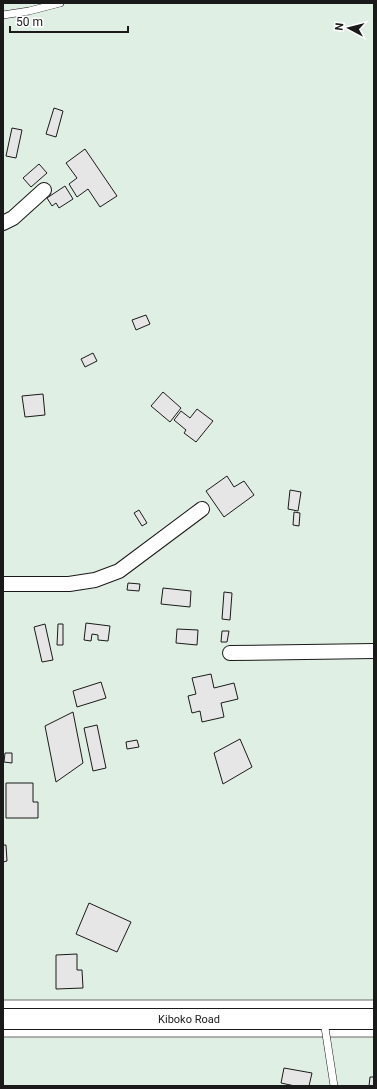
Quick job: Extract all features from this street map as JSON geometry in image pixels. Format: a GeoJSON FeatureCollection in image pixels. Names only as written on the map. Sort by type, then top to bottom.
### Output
{"type":"FeatureCollection","features":[{"type":"Feature","properties":{"kind":"street"},"geometry":{"type":"LineString","coordinates":[[3,223],[13,218],[44,190]]}},
{"type":"Feature","properties":{"kind":"street"},"geometry":{"type":"LineString","coordinates":[[3,584],[69,584],[95,580],[119,571],[202,509]]}},
{"type":"Feature","properties":{"kind":"street"},"geometry":{"type":"LineString","coordinates":[[230,653],[374,651]]}},
{"type":"Feature","properties":{"kind":"street","name":"Kiboko Road"},"geometry":{"type":"LineString","coordinates":[[3,1019],[374,1019]]}},
{"type":"Feature","properties":{"kind":"lane"},"geometry":{"type":"LineString","coordinates":[[3,15],[29,11],[60,3]]}},
{"type":"Feature","properties":{"kind":"lane"},"geometry":{"type":"LineString","coordinates":[[323,1019],[334,1086]]}},
{"type":"Feature","properties":{"kind":"green space"},"geometry":{"type":"Polygon","coordinates":[[[3,3],[374,3],[374,1000],[3,1000],[3,3]]]}},
{"type":"Feature","properties":{"kind":"green space"},"geometry":{"type":"Polygon","coordinates":[[[3,1037],[374,1037],[374,1086],[3,1086],[3,1037]]]}},
{"type":"Feature","properties":{"kind":"building"},"geometry":{"type":"Polygon","coordinates":[[[54,108],[63,111],[56,137],[46,134],[54,108]]]}},
{"type":"Feature","properties":{"kind":"building"},"geometry":{"type":"Polygon","coordinates":[[[12,128],[22,130],[16,158],[6,156],[12,128]]]}},
{"type":"Feature","properties":{"kind":"building"},"geometry":{"type":"Polygon","coordinates":[[[85,149],[117,196],[100,207],[88,189],[77,197],[69,184],[77,178],[66,163],[85,149]]]}},
{"type":"Feature","properties":{"kind":"building"},"geometry":{"type":"Polygon","coordinates":[[[39,164],[47,173],[31,187],[23,178],[39,164]]]}},
{"type":"Feature","properties":{"kind":"building"},"geometry":{"type":"Polygon","coordinates":[[[65,186],[73,199],[59,208],[56,203],[52,206],[47,198],[65,186]]]}},
{"type":"Feature","properties":{"kind":"building"},"geometry":{"type":"Polygon","coordinates":[[[146,315],[150,324],[136,330],[132,320],[146,315]]]}},
{"type":"Feature","properties":{"kind":"building"},"geometry":{"type":"Polygon","coordinates":[[[93,353],[97,361],[85,367],[81,359],[93,353]]]}},
{"type":"Feature","properties":{"kind":"building"},"geometry":{"type":"Polygon","coordinates":[[[163,392],[181,408],[170,422],[151,406],[163,392]]]}},
{"type":"Feature","properties":{"kind":"building"},"geometry":{"type":"Polygon","coordinates":[[[43,394],[45,415],[25,417],[22,396],[43,394]]]}},
{"type":"Feature","properties":{"kind":"building"},"geometry":{"type":"Polygon","coordinates":[[[197,409],[213,421],[196,442],[184,433],[186,430],[174,420],[181,411],[190,418],[197,409]]]}},
{"type":"Feature","properties":{"kind":"building"},"geometry":{"type":"Polygon","coordinates":[[[227,476],[234,487],[244,481],[254,495],[224,517],[206,491],[227,476]]]}},
{"type":"Feature","properties":{"kind":"building"},"geometry":{"type":"Polygon","coordinates":[[[290,490],[301,492],[298,511],[288,509],[290,490]]]}},
{"type":"Feature","properties":{"kind":"building"},"geometry":{"type":"Polygon","coordinates":[[[139,510],[147,523],[142,526],[134,513],[139,510]]]}},
{"type":"Feature","properties":{"kind":"building"},"geometry":{"type":"Polygon","coordinates":[[[294,512],[300,513],[299,526],[293,525],[294,512]]]}},
{"type":"Feature","properties":{"kind":"building"},"geometry":{"type":"Polygon","coordinates":[[[128,583],[140,584],[139,591],[127,590],[128,583]]]}},
{"type":"Feature","properties":{"kind":"building"},"geometry":{"type":"Polygon","coordinates":[[[163,588],[191,591],[190,607],[161,604],[163,588]]]}},
{"type":"Feature","properties":{"kind":"building"},"geometry":{"type":"Polygon","coordinates":[[[224,592],[232,593],[230,620],[222,619],[224,592]]]}},
{"type":"Feature","properties":{"kind":"building"},"geometry":{"type":"Polygon","coordinates":[[[86,623],[110,626],[108,641],[98,640],[98,635],[92,634],[91,641],[84,640],[86,623]]]}},
{"type":"Feature","properties":{"kind":"building"},"geometry":{"type":"Polygon","coordinates":[[[45,624],[53,660],[42,662],[34,627],[45,624]]]}},
{"type":"Feature","properties":{"kind":"building"},"geometry":{"type":"Polygon","coordinates":[[[58,624],[63,624],[63,645],[57,645],[58,624]]]}},
{"type":"Feature","properties":{"kind":"building"},"geometry":{"type":"Polygon","coordinates":[[[177,629],[198,630],[197,645],[176,643],[177,629]]]}},
{"type":"Feature","properties":{"kind":"building"},"geometry":{"type":"Polygon","coordinates":[[[222,631],[229,631],[227,642],[221,642],[222,631]]]}},
{"type":"Feature","properties":{"kind":"building"},"geometry":{"type":"Polygon","coordinates":[[[211,674],[214,688],[234,683],[238,699],[221,703],[224,717],[202,722],[200,711],[192,713],[188,696],[196,694],[192,678],[211,674]]]}},
{"type":"Feature","properties":{"kind":"building"},"geometry":{"type":"Polygon","coordinates":[[[101,682],[106,698],[77,707],[73,691],[101,682]]]}},
{"type":"Feature","properties":{"kind":"building"},"geometry":{"type":"Polygon","coordinates":[[[73,712],[83,763],[56,782],[45,726],[73,712]]]}},
{"type":"Feature","properties":{"kind":"building"},"geometry":{"type":"Polygon","coordinates":[[[97,725],[106,768],[93,771],[84,728],[97,725]]]}},
{"type":"Feature","properties":{"kind":"building"},"geometry":{"type":"Polygon","coordinates":[[[240,739],[252,767],[223,784],[214,753],[240,739]]]}},
{"type":"Feature","properties":{"kind":"building"},"geometry":{"type":"Polygon","coordinates":[[[137,740],[139,747],[127,749],[126,742],[137,740]]]}},
{"type":"Feature","properties":{"kind":"building"},"geometry":{"type":"Polygon","coordinates":[[[5,753],[12,753],[12,763],[4,762],[5,753]]]}},
{"type":"Feature","properties":{"kind":"building"},"geometry":{"type":"Polygon","coordinates":[[[6,783],[33,783],[33,802],[38,802],[38,818],[6,818],[6,783]]]}},
{"type":"Feature","properties":{"kind":"building"},"geometry":{"type":"Polygon","coordinates":[[[3,845],[6,845],[7,861],[3,862],[3,845]]]}},
{"type":"Feature","properties":{"kind":"building"},"geometry":{"type":"Polygon","coordinates":[[[89,903],[131,922],[117,952],[76,934],[89,903]]]}},
{"type":"Feature","properties":{"kind":"building"},"geometry":{"type":"Polygon","coordinates":[[[77,954],[77,970],[82,970],[83,988],[56,989],[56,955],[77,954]]]}},
{"type":"Feature","properties":{"kind":"building"},"geometry":{"type":"Polygon","coordinates":[[[284,1068],[312,1073],[309,1086],[295,1086],[281,1083],[284,1068]]]}},
{"type":"Feature","properties":{"kind":"building"},"geometry":{"type":"Polygon","coordinates":[[[370,1077],[374,1077],[374,1086],[369,1086],[370,1077]]]}}]}
